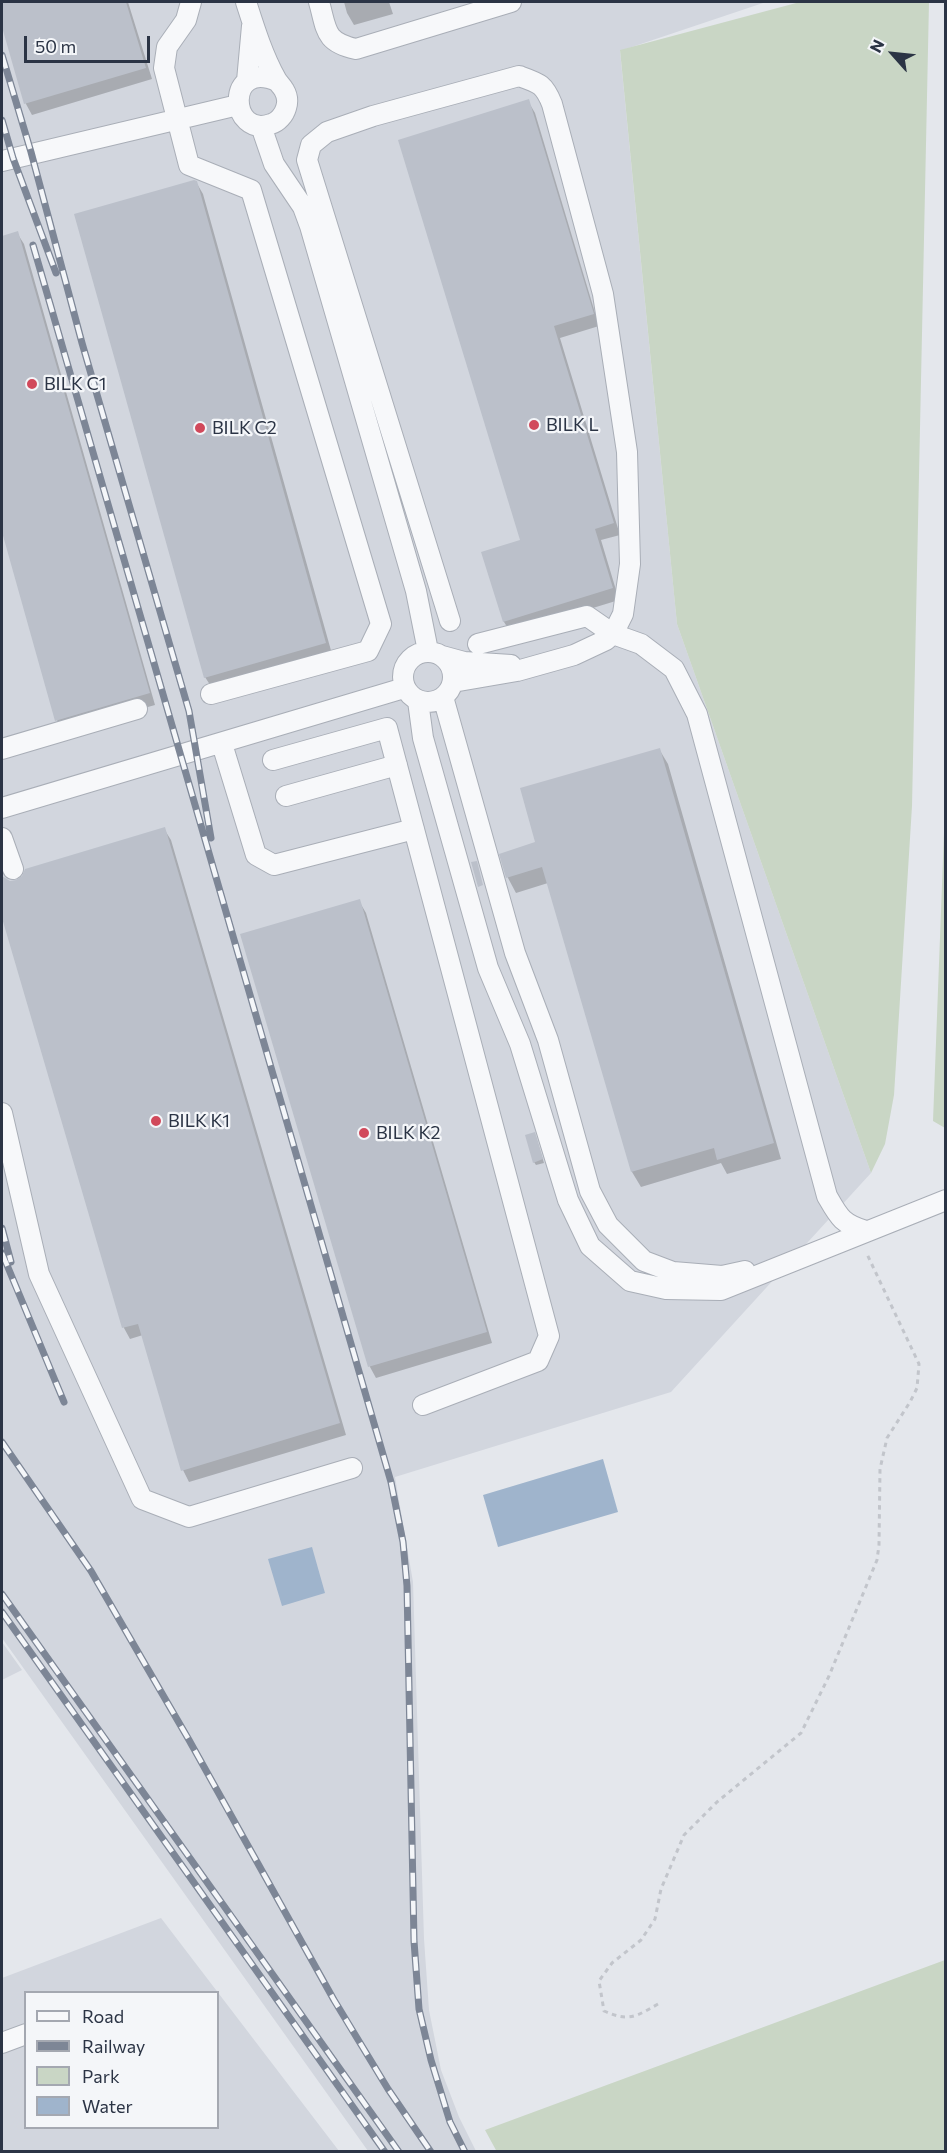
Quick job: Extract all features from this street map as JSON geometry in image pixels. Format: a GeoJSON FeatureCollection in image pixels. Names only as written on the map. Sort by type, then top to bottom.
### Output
{"type":"FeatureCollection","features":[{"type":"Feature","properties":{"kind":"street"},"geometry":{"type":"LineString","coordinates":[[191,2],[186,20],[167,47],[164,68],[189,165],[251,190],[381,624],[368,651],[211,694]]}},
{"type":"Feature","properties":{"kind":"street"},"geometry":{"type":"LineString","coordinates":[[246,2],[277,81]]}},
{"type":"Feature","properties":{"kind":"street"},"geometry":{"type":"LineString","coordinates":[[319,2],[328,34],[338,45],[356,49],[511,2]]}},
{"type":"Feature","properties":{"kind":"street"},"geometry":{"type":"LineString","coordinates":[[247,81],[253,23]]}},
{"type":"Feature","properties":{"kind":"street"},"geometry":{"type":"LineString","coordinates":[[267,76],[277,81],[284,88],[287,98],[286,109],[272,124],[261,126],[250,123],[242,115],[238,105],[241,88],[247,81],[256,77],[267,76]]}},
{"type":"Feature","properties":{"kind":"street"},"geometry":{"type":"LineString","coordinates":[[2,808],[222,744],[411,695],[427,703],[448,690],[574,655],[614,634],[623,614],[630,564],[628,474],[627,452],[603,294],[546,88],[519,76],[373,116],[327,132],[311,145],[307,160],[450,621]]}},
{"type":"Feature","properties":{"kind":"street"},"geometry":{"type":"LineString","coordinates":[[2,161],[238,105]]}},
{"type":"Feature","properties":{"kind":"street"},"geometry":{"type":"LineString","coordinates":[[261,126],[274,164],[303,207],[310,226],[435,653],[451,667],[448,690],[515,953],[548,1040],[590,1191],[608,1225],[644,1260],[673,1272],[722,1276],[786,1262]]}},
{"type":"Feature","properties":{"kind":"street"},"geometry":{"type":"LineString","coordinates":[[477,644],[587,616],[614,634],[641,644],[674,669],[697,714],[827,1196],[840,1219],[861,1233]]}},
{"type":"Feature","properties":{"kind":"street"},"geometry":{"type":"LineString","coordinates":[[543,663],[464,662],[435,653],[412,657],[402,671],[411,695],[488,968],[520,1044],[568,1200],[590,1246],[630,1281],[666,1289],[721,1290],[945,1200]]}},
{"type":"Feature","properties":{"kind":"street"},"geometry":{"type":"LineString","coordinates":[[2,749],[137,709]]}},
{"type":"Feature","properties":{"kind":"street"},"geometry":{"type":"LineString","coordinates":[[273,760],[387,728],[549,1336],[538,1361],[423,1405]]}},
{"type":"Feature","properties":{"kind":"street"},"geometry":{"type":"LineString","coordinates":[[222,744],[256,855],[274,865],[414,829]]}},
{"type":"Feature","properties":{"kind":"street"},"geometry":{"type":"LineString","coordinates":[[286,796],[397,765]]}},
{"type":"Feature","properties":{"kind":"street"},"geometry":{"type":"LineString","coordinates":[[2,1113],[39,1274],[142,1499],[189,1517],[352,1468]]}},
{"type":"Feature","properties":{"kind":"street"},"geometry":{"type":"LineString","coordinates":[[2,2043],[24,2035]]}},
{"type":"Feature","properties":{"kind":"path"},"geometry":{"type":"LineString","coordinates":[[658,2004],[634,2018],[618,2017],[604,2011],[599,1981],[612,1964],[641,1940],[655,1919],[661,1889],[684,1835],[717,1802],[801,1733],[829,1676],[877,1560],[880,1469],[886,1438],[917,1388],[919,1364],[861,1233]]}},
{"type":"Feature","properties":{"kind":"shaded area"},"geometry":{"type":"Polygon","coordinates":[[[2,2],[766,2],[620,51],[677,624],[871,1173],[671,1392],[395,1477],[413,1582],[424,1939],[429,2010],[441,2070],[459,2117],[476,2151],[368,2151],[2,1638],[2,2]]]}},
{"type":"Feature","properties":{"kind":"shaded area"},"geometry":{"type":"Polygon","coordinates":[[[2,1642],[22,1670],[2,1680],[2,1642]]]}},
{"type":"Feature","properties":{"kind":"shaded area"},"geometry":{"type":"Polygon","coordinates":[[[161,1918],[217,1991],[24,1991],[24,2129],[219,2129],[219,1994],[339,2151],[2,2152],[2,1978],[161,1918]]]}},
{"type":"Feature","properties":{"kind":"green space"},"geometry":{"type":"Polygon","coordinates":[[[800,2],[929,2],[912,806],[894,1095],[885,1144],[871,1173],[677,624],[620,50],[800,2]]]}},
{"type":"Feature","properties":{"kind":"green space"},"geometry":{"type":"Polygon","coordinates":[[[945,806],[946,1128],[933,1121],[945,806]]]}},
{"type":"Feature","properties":{"kind":"green space"},"geometry":{"type":"Polygon","coordinates":[[[945,1960],[945,2151],[497,2152],[485,2130],[945,1960]]]}},
{"type":"Feature","properties":{"kind":"water"},"geometry":{"type":"Polygon","coordinates":[[[603,1459],[618,1512],[498,1547],[483,1495],[603,1459]]]}},
{"type":"Feature","properties":{"kind":"water"},"geometry":{"type":"Polygon","coordinates":[[[312,1547],[325,1593],[282,1606],[268,1559],[312,1547]]]}},
{"type":"Feature","properties":{"kind":"building"},"geometry":{"type":"Polygon","coordinates":[[[2,2],[126,2],[146,68],[24,104],[2,27],[2,2]]]}},
{"type":"Feature","properties":{"kind":"building","name":"BILK L"},"geometry":{"type":"Polygon","coordinates":[[[529,99],[594,314],[554,326],[614,523],[595,529],[613,588],[503,622],[481,552],[520,540],[398,140],[529,99]]]}},
{"type":"Feature","properties":{"kind":"building","name":"BILK C2"},"geometry":{"type":"Polygon","coordinates":[[[197,181],[326,643],[204,678],[74,214],[197,181]]]}},
{"type":"Feature","properties":{"kind":"building","name":"BILK C1"},"geometry":{"type":"Polygon","coordinates":[[[18,231],[150,693],[55,721],[2,532],[2,236],[18,231]]]}},
{"type":"Feature","properties":{"kind":"building"},"geometry":{"type":"Polygon","coordinates":[[[660,748],[774,1143],[717,1160],[714,1148],[631,1172],[542,867],[506,878],[499,854],[535,842],[520,788],[660,748]]]}},
{"type":"Feature","properties":{"kind":"building","name":"BILK K1"},"geometry":{"type":"Polygon","coordinates":[[[165,827],[340,1423],[181,1471],[138,1324],[122,1328],[2,918],[2,876],[10,881],[16,880],[22,876],[25,869],[165,827]]]}},
{"type":"Feature","properties":{"kind":"building"},"geometry":{"type":"Polygon","coordinates":[[[477,861],[483,885],[478,887],[471,862],[477,861]]]}},
{"type":"Feature","properties":{"kind":"building","name":"BILK K2"},"geometry":{"type":"Polygon","coordinates":[[[360,899],[487,1332],[368,1367],[240,934],[360,899]]]}},
{"type":"Feature","properties":{"kind":"building"},"geometry":{"type":"Polygon","coordinates":[[[535,1132],[543,1159],[533,1163],[525,1135],[535,1132]]]}},
{"type":"Feature","properties":{"kind":"railway"},"geometry":{"type":"LineString","coordinates":[[2,55],[31,152],[82,343],[189,711],[211,838]]}},
{"type":"Feature","properties":{"kind":"railway"},"geometry":{"type":"LineString","coordinates":[[2,120],[13,158],[56,273]]}},
{"type":"Feature","properties":{"kind":"railway"},"geometry":{"type":"LineString","coordinates":[[33,245],[391,1482],[403,1542],[407,1586],[414,1941],[419,2009],[431,2060],[450,2122],[465,2152]]}},
{"type":"Feature","properties":{"kind":"railway"},"geometry":{"type":"LineString","coordinates":[[2,1228],[11,1262]]}},
{"type":"Feature","properties":{"kind":"railway"},"geometry":{"type":"LineString","coordinates":[[2,1253],[64,1402]]}},
{"type":"Feature","properties":{"kind":"railway"},"geometry":{"type":"LineString","coordinates":[[2,1442],[91,1571],[189,1740],[334,2000],[388,2089],[431,2152]]}},
{"type":"Feature","properties":{"kind":"railway"},"geometry":{"type":"LineString","coordinates":[[2,1594],[399,2152]]}},
{"type":"Feature","properties":{"kind":"railway"},"geometry":{"type":"LineString","coordinates":[[2,1612],[385,2152]]}},
{"type":"Feature","properties":{"kind":"place","name":"BILK C1"},"geometry":{"type":"Point","coordinates":[32,384]}},
{"type":"Feature","properties":{"kind":"place","name":"BILK L"},"geometry":{"type":"Point","coordinates":[534,425]}},
{"type":"Feature","properties":{"kind":"place","name":"BILK C2"},"geometry":{"type":"Point","coordinates":[200,428]}},
{"type":"Feature","properties":{"kind":"place","name":"BILK K1"},"geometry":{"type":"Point","coordinates":[156,1121]}},
{"type":"Feature","properties":{"kind":"place","name":"BILK K2"},"geometry":{"type":"Point","coordinates":[364,1133]}}]}
